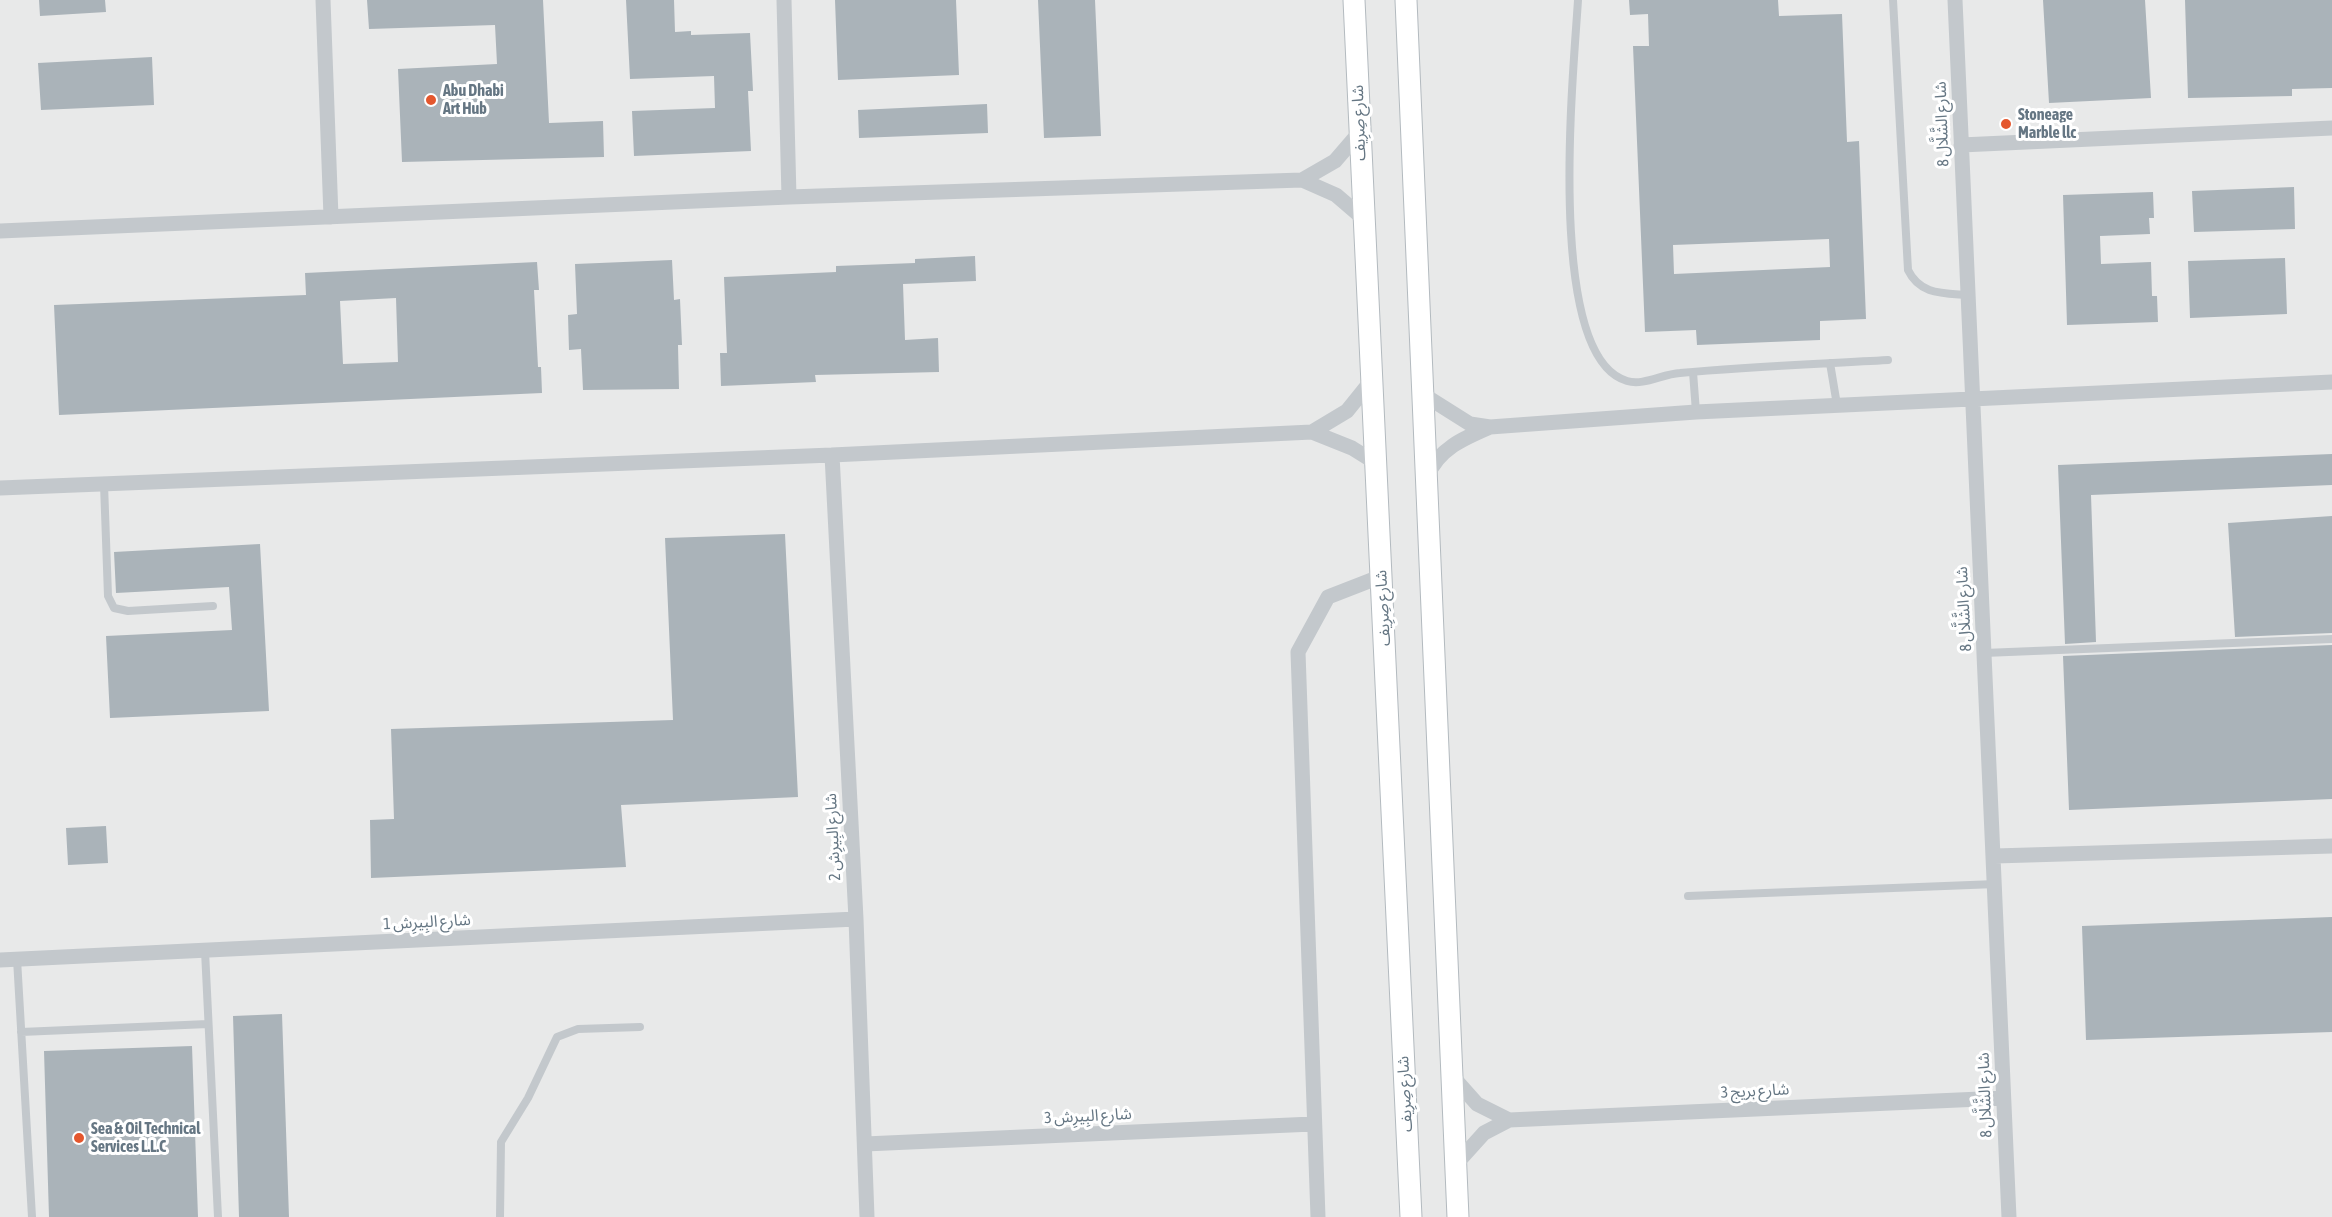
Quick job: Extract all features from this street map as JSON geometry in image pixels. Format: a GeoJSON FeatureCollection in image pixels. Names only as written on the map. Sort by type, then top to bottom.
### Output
{"type":"FeatureCollection","features":[{"type":"Feature","properties":{"kind":"main road","name":"شارع صِرِيف"},"geometry":{"type":"LineString","coordinates":[[1354,0],[1411,1217]]}},
{"type":"Feature","properties":{"kind":"main road"},"geometry":{"type":"LineString","coordinates":[[1406,0],[1458,1217]]}},
{"type":"Feature","properties":{"kind":"street"},"geometry":{"type":"LineString","coordinates":[[323,0],[331,217]]}},
{"type":"Feature","properties":{"kind":"street"},"geometry":{"type":"LineString","coordinates":[[784,0],[789,197]]}},
{"type":"Feature","properties":{"kind":"street","name":"شارع الشَّلَّال 8"},"geometry":{"type":"LineString","coordinates":[[1955,0],[1995,856],[2009,1217]]}},
{"type":"Feature","properties":{"kind":"street"},"geometry":{"type":"LineString","coordinates":[[1961,145],[2332,128]]}},
{"type":"Feature","properties":{"kind":"street"},"geometry":{"type":"LineString","coordinates":[[1302,180],[1335,161],[1360,132]]}},
{"type":"Feature","properties":{"kind":"street"},"geometry":{"type":"LineString","coordinates":[[0,231],[789,197],[1302,180],[1336,195],[1364,219]]}},
{"type":"Feature","properties":{"kind":"street"},"geometry":{"type":"LineString","coordinates":[[1312,432],[1347,411],[1372,380]]}},
{"type":"Feature","properties":{"kind":"street"},"geometry":{"type":"LineString","coordinates":[[1428,477],[1432,464],[1447,450],[1468,436],[1490,428],[1696,412],[2332,382]]}},
{"type":"Feature","properties":{"kind":"street"},"geometry":{"type":"LineString","coordinates":[[1424,395],[1470,424],[1490,428]]}},
{"type":"Feature","properties":{"kind":"street"},"geometry":{"type":"LineString","coordinates":[[0,488],[1312,432],[1346,444],[1376,463]]}},
{"type":"Feature","properties":{"kind":"street","name":"شارع البِيرِش 2"},"geometry":{"type":"LineString","coordinates":[[832,454],[856,919],[867,1217]]}},
{"type":"Feature","properties":{"kind":"street"},"geometry":{"type":"LineString","coordinates":[[1318,1217],[1298,652],[1328,597],[1382,576]]}},
{"type":"Feature","properties":{"kind":"street"},"geometry":{"type":"LineString","coordinates":[[1995,856],[2332,846]]}},
{"type":"Feature","properties":{"kind":"street","name":"شارع البِيرِش 1"},"geometry":{"type":"LineString","coordinates":[[0,960],[856,919]]}},
{"type":"Feature","properties":{"kind":"street","name":"شارع بريج 3"},"geometry":{"type":"LineString","coordinates":[[1453,1077],[1477,1104],[1509,1120]]}},
{"type":"Feature","properties":{"kind":"street","name":"شارع بريج 3"},"geometry":{"type":"LineString","coordinates":[[1456,1164],[1484,1133],[1509,1120],[2003,1098]]}},
{"type":"Feature","properties":{"kind":"street","name":"شارع البِيرِش 3"},"geometry":{"type":"LineString","coordinates":[[865,1144],[1313,1124]]}},
{"type":"Feature","properties":{"kind":"lane"},"geometry":{"type":"LineString","coordinates":[[1578,0],[1568,213],[1574,270],[1586,325],[1594,346],[1607,368],[1621,379],[1640,382],[1665,375],[1694,372],[1888,360]]}},
{"type":"Feature","properties":{"kind":"lane"},"geometry":{"type":"LineString","coordinates":[[1893,0],[1908,270],[1912,278],[1926,290],[1968,295]]}},
{"type":"Feature","properties":{"kind":"lane"},"geometry":{"type":"LineString","coordinates":[[1830,363],[1837,405]]}},
{"type":"Feature","properties":{"kind":"lane"},"geometry":{"type":"LineString","coordinates":[[1694,372],[1696,412]]}},
{"type":"Feature","properties":{"kind":"lane"},"geometry":{"type":"LineString","coordinates":[[104,484],[108,596],[114,608],[128,612],[213,606]]}},
{"type":"Feature","properties":{"kind":"lane"},"geometry":{"type":"LineString","coordinates":[[1984,653],[2332,639]]}},
{"type":"Feature","properties":{"kind":"lane"},"geometry":{"type":"LineString","coordinates":[[1688,896],[1995,884]]}},
{"type":"Feature","properties":{"kind":"lane"},"geometry":{"type":"LineString","coordinates":[[205,951],[218,1217]]}},
{"type":"Feature","properties":{"kind":"lane"},"geometry":{"type":"LineString","coordinates":[[17,959],[32,1217]]}},
{"type":"Feature","properties":{"kind":"lane"},"geometry":{"type":"LineString","coordinates":[[21,1032],[208,1024]]}},
{"type":"Feature","properties":{"kind":"lane"},"geometry":{"type":"LineString","coordinates":[[500,1217],[501,1142],[528,1098],[557,1037],[579,1029],[640,1027]]}},
{"type":"Feature","properties":{"kind":"shaded area"},"geometry":{"type":"Polygon","coordinates":[[[0,0],[2332,0],[2332,1217],[0,1217],[0,0]]]}},
{"type":"Feature","properties":{"kind":"building"},"geometry":{"type":"Polygon","coordinates":[[[39,0],[105,0],[106,12],[40,16],[39,0]]]}},
{"type":"Feature","properties":{"kind":"building"},"geometry":{"type":"Polygon","coordinates":[[[367,0],[543,0],[549,123],[603,121],[604,157],[402,162],[398,69],[497,64],[495,25],[369,29],[367,0]]]}},
{"type":"Feature","properties":{"kind":"building"},"geometry":{"type":"Polygon","coordinates":[[[626,0],[674,0],[675,32],[691,31],[691,35],[750,33],[753,91],[748,91],[751,151],[634,156],[632,111],[715,108],[714,76],[630,79],[626,0]]]}},
{"type":"Feature","properties":{"kind":"building"},"geometry":{"type":"Polygon","coordinates":[[[835,0],[956,0],[959,75],[838,80],[835,0]]]}},
{"type":"Feature","properties":{"kind":"building"},"geometry":{"type":"Polygon","coordinates":[[[1038,0],[1095,0],[1101,136],[1044,138],[1038,0]]]}},
{"type":"Feature","properties":{"kind":"building"},"geometry":{"type":"Polygon","coordinates":[[[1629,0],[1778,0],[1779,16],[1842,14],[1847,142],[1859,141],[1866,319],[1820,321],[1820,340],[1697,345],[1696,330],[1645,332],[1633,46],[1649,46],[1648,14],[1630,15],[1629,0]],[[1829,239],[1673,245],[1674,274],[1830,267],[1829,239]]]}},
{"type":"Feature","properties":{"kind":"building"},"geometry":{"type":"Polygon","coordinates":[[[2043,0],[2145,0],[2151,98],[2049,103],[2043,0]]]}},
{"type":"Feature","properties":{"kind":"building"},"geometry":{"type":"Polygon","coordinates":[[[2185,0],[2332,0],[2332,88],[2292,89],[2292,96],[2188,98],[2185,0]]]}},
{"type":"Feature","properties":{"kind":"building"},"geometry":{"type":"Polygon","coordinates":[[[152,57],[154,105],[41,110],[38,63],[152,57]]]}},
{"type":"Feature","properties":{"kind":"building"},"geometry":{"type":"Polygon","coordinates":[[[987,104],[988,133],[859,138],[858,110],[987,104]]]}},
{"type":"Feature","properties":{"kind":"building"},"geometry":{"type":"Polygon","coordinates":[[[2294,187],[2295,229],[2194,232],[2192,191],[2294,187]]]}},
{"type":"Feature","properties":{"kind":"building"},"geometry":{"type":"Polygon","coordinates":[[[2153,192],[2154,218],[2149,218],[2150,234],[2100,236],[2101,264],[2151,262],[2152,296],[2157,296],[2158,322],[2067,325],[2063,195],[2153,192]]]}},
{"type":"Feature","properties":{"kind":"building"},"geometry":{"type":"Polygon","coordinates":[[[975,256],[976,281],[903,284],[905,340],[938,338],[939,372],[815,375],[816,382],[721,386],[720,353],[727,353],[724,277],[836,272],[836,266],[915,263],[915,259],[975,256]]]}},
{"type":"Feature","properties":{"kind":"building"},"geometry":{"type":"Polygon","coordinates":[[[2285,258],[2287,314],[2190,318],[2188,261],[2285,258]]]}},
{"type":"Feature","properties":{"kind":"building"},"geometry":{"type":"Polygon","coordinates":[[[672,260],[674,300],[680,299],[682,345],[678,345],[679,389],[583,390],[581,349],[569,350],[568,315],[577,314],[575,264],[672,260]]]}},
{"type":"Feature","properties":{"kind":"building"},"geometry":{"type":"Polygon","coordinates":[[[537,262],[539,290],[534,290],[538,367],[541,367],[542,393],[59,415],[54,305],[306,295],[305,273],[537,262]],[[396,298],[340,301],[343,364],[398,362],[396,298]]]}},
{"type":"Feature","properties":{"kind":"building"},"geometry":{"type":"Polygon","coordinates":[[[2332,454],[2332,485],[2091,495],[2096,642],[2065,644],[2058,465],[2332,454]]]}},
{"type":"Feature","properties":{"kind":"building"},"geometry":{"type":"Polygon","coordinates":[[[2332,516],[2332,633],[2235,637],[2228,523],[2332,516]]]}},
{"type":"Feature","properties":{"kind":"building"},"geometry":{"type":"Polygon","coordinates":[[[785,534],[798,797],[621,805],[626,867],[371,878],[370,820],[394,819],[391,729],[673,720],[665,538],[785,534]]]}},
{"type":"Feature","properties":{"kind":"building"},"geometry":{"type":"Polygon","coordinates":[[[260,544],[269,711],[110,718],[106,636],[232,630],[229,587],[116,593],[114,552],[260,544]]]}},
{"type":"Feature","properties":{"kind":"building"},"geometry":{"type":"Polygon","coordinates":[[[2332,645],[2332,799],[2069,810],[2063,656],[2332,645]]]}},
{"type":"Feature","properties":{"kind":"building"},"geometry":{"type":"Polygon","coordinates":[[[106,826],[108,863],[68,865],[66,828],[106,826]]]}},
{"type":"Feature","properties":{"kind":"building"},"geometry":{"type":"Polygon","coordinates":[[[2332,917],[2332,1032],[2086,1040],[2082,926],[2332,917]]]}},
{"type":"Feature","properties":{"kind":"building"},"geometry":{"type":"Polygon","coordinates":[[[282,1014],[289,1217],[239,1217],[233,1016],[282,1014]]]}},
{"type":"Feature","properties":{"kind":"building"},"geometry":{"type":"Polygon","coordinates":[[[192,1046],[198,1217],[49,1217],[44,1051],[192,1046]]]}},
{"type":"Feature","properties":{"kind":"place","name":"Abu Dhabi Art Hub"},"geometry":{"type":"Point","coordinates":[431,100]}},
{"type":"Feature","properties":{"kind":"place","name":"Stoneage Marble llc"},"geometry":{"type":"Point","coordinates":[2006,124]}},
{"type":"Feature","properties":{"kind":"place","name":"Sea & Oil Technical Services L.L.C"},"geometry":{"type":"Point","coordinates":[79,1138]}}]}
